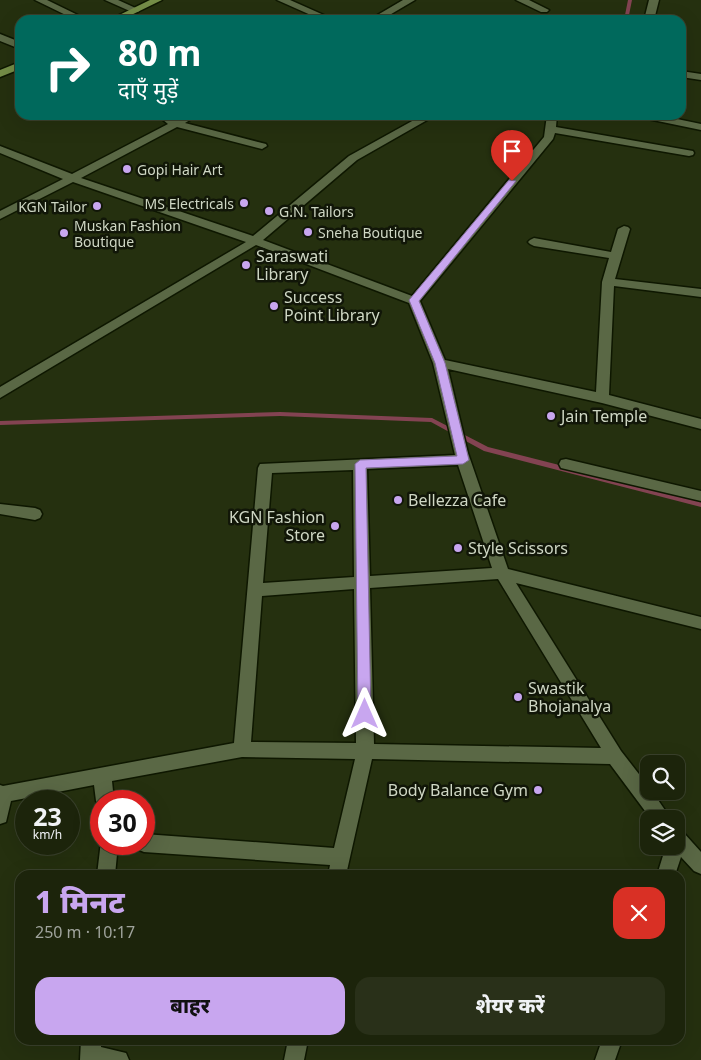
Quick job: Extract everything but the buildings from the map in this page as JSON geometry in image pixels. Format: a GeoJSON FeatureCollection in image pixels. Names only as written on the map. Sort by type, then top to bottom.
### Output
{"type":"FeatureCollection","features":[{"type":"Feature","properties":{"kind":"main road"},"geometry":{"type":"LineString","coordinates":[[124,15],[157,0]]}},
{"type":"Feature","properties":{"kind":"main road"},"geometry":{"type":"LineString","coordinates":[[0,74],[15,67]]}},
{"type":"Feature","properties":{"kind":"street"},"geometry":{"type":"LineString","coordinates":[[40,0],[72,15]]}},
{"type":"Feature","properties":{"kind":"street"},"geometry":{"type":"LineString","coordinates":[[110,0],[135,10]]}},
{"type":"Feature","properties":{"kind":"street"},"geometry":{"type":"LineString","coordinates":[[282,0],[318,15]]}},
{"type":"Feature","properties":{"kind":"street"},"geometry":{"type":"LineString","coordinates":[[383,15],[410,0]]}},
{"type":"Feature","properties":{"kind":"street"},"geometry":{"type":"LineString","coordinates":[[520,0],[544,10]]}},
{"type":"Feature","properties":{"kind":"street"},"geometry":{"type":"LineString","coordinates":[[540,0],[545,15]]}},
{"type":"Feature","properties":{"kind":"street"},"geometry":{"type":"LineString","coordinates":[[650,15],[654,0]]}},
{"type":"Feature","properties":{"kind":"street"},"geometry":{"type":"LineString","coordinates":[[0,37],[15,43]]}},
{"type":"Feature","properties":{"kind":"street"},"geometry":{"type":"LineString","coordinates":[[0,52],[15,46]]}},
{"type":"Feature","properties":{"kind":"street"},"geometry":{"type":"LineString","coordinates":[[686,75],[701,77]]}},
{"type":"Feature","properties":{"kind":"street"},"geometry":{"type":"LineString","coordinates":[[170,120],[176,124],[262,146]]}},
{"type":"Feature","properties":{"kind":"street"},"geometry":{"type":"LineString","coordinates":[[0,216],[74,179],[184,120]]}},
{"type":"Feature","properties":{"kind":"street"},"geometry":{"type":"LineString","coordinates":[[0,393],[255,241],[353,158],[421,120]]}},
{"type":"Feature","properties":{"kind":"street"},"geometry":{"type":"LineString","coordinates":[[665,120],[701,128]]}},
{"type":"Feature","properties":{"kind":"street"},"geometry":{"type":"LineString","coordinates":[[414,300],[549,137],[551,121],[690,153]]}},
{"type":"Feature","properties":{"kind":"street"},"geometry":{"type":"LineString","coordinates":[[0,149],[74,179],[255,241],[414,300],[440,363],[462,456],[502,574],[614,756],[655,810]]}},
{"type":"Feature","properties":{"kind":"street"},"geometry":{"type":"LineString","coordinates":[[602,398],[608,282],[624,229]]}},
{"type":"Feature","properties":{"kind":"street"},"geometry":{"type":"LineString","coordinates":[[534,242],[616,256]]}},
{"type":"Feature","properties":{"kind":"street"},"geometry":{"type":"LineString","coordinates":[[608,282],[701,293]]}},
{"type":"Feature","properties":{"kind":"street"},"geometry":{"type":"LineString","coordinates":[[440,363],[602,398],[701,424]]}},
{"type":"Feature","properties":{"kind":"street"},"geometry":{"type":"LineString","coordinates":[[242,749],[265,468],[360,464],[462,456]]}},
{"type":"Feature","properties":{"kind":"street"},"geometry":{"type":"LineString","coordinates":[[338,870],[365,752],[364,583],[360,464]]}},
{"type":"Feature","properties":{"kind":"street"},"geometry":{"type":"LineString","coordinates":[[566,464],[701,496]]}},
{"type":"Feature","properties":{"kind":"street"},"geometry":{"type":"LineString","coordinates":[[0,509],[35,514]]}},
{"type":"Feature","properties":{"kind":"street"},"geometry":{"type":"LineString","coordinates":[[254,590],[502,574],[701,623]]}},
{"type":"Feature","properties":{"kind":"street"},"geometry":{"type":"LineString","coordinates":[[0,816],[2,793],[242,749],[614,756]]}},
{"type":"Feature","properties":{"kind":"street"},"geometry":{"type":"LineString","coordinates":[[102,776],[104,790]]}},
{"type":"Feature","properties":{"kind":"street"},"geometry":{"type":"LineString","coordinates":[[155,844],[341,857]]}},
{"type":"Feature","properties":{"kind":"street"},"geometry":{"type":"LineString","coordinates":[[685,850],[701,865]]}},
{"type":"Feature","properties":{"kind":"street"},"geometry":{"type":"LineString","coordinates":[[106,870],[108,855]]}},
{"type":"Feature","properties":{"kind":"street"},"geometry":{"type":"LineString","coordinates":[[668,870],[672,855]]}},
{"type":"Feature","properties":{"kind":"street"},"geometry":{"type":"LineString","coordinates":[[294,1060],[297,1045]]}},
{"type":"Feature","properties":{"kind":"street"},"geometry":{"type":"LineString","coordinates":[[605,1060],[610,1045]]}},
{"type":"Feature","properties":{"kind":"street"},"geometry":{"type":"LineString","coordinates":[[90,1052],[119,1060]]}},
{"type":"Feature","properties":{"kind":"waterway"},"geometry":{"type":"LineString","coordinates":[[627,15],[630,0]]}},
{"type":"Feature","properties":{"kind":"waterway"},"geometry":{"type":"LineString","coordinates":[[0,423],[280,414],[432,420],[486,449],[701,504]]}},
{"type":"Feature","properties":{"kind":"place","name":"Gopi Hair Art"},"geometry":{"type":"Point","coordinates":[127,169]}},
{"type":"Feature","properties":{"kind":"place","name":"MS Electricals"},"geometry":{"type":"Point","coordinates":[244,203]}},
{"type":"Feature","properties":{"kind":"place","name":"KGN Tailor"},"geometry":{"type":"Point","coordinates":[97,206]}},
{"type":"Feature","properties":{"kind":"place","name":"G.N. Tailors"},"geometry":{"type":"Point","coordinates":[269,211]}},
{"type":"Feature","properties":{"kind":"place","name":"Sneha Boutique"},"geometry":{"type":"Point","coordinates":[308,232]}},
{"type":"Feature","properties":{"kind":"place","name":"Muskan Fashion Boutique"},"geometry":{"type":"Point","coordinates":[64,233]}},
{"type":"Feature","properties":{"kind":"place","name":"Saraswati Library"},"geometry":{"type":"Point","coordinates":[246,265]}},
{"type":"Feature","properties":{"kind":"place","name":"Success Point Library"},"geometry":{"type":"Point","coordinates":[274,306]}},
{"type":"Feature","properties":{"kind":"place","name":"Jain Temple"},"geometry":{"type":"Point","coordinates":[551,416]}},
{"type":"Feature","properties":{"kind":"place","name":"Bellezza Cafe"},"geometry":{"type":"Point","coordinates":[398,500]}},
{"type":"Feature","properties":{"kind":"place","name":"KGN Fashion Store"},"geometry":{"type":"Point","coordinates":[335,526]}},
{"type":"Feature","properties":{"kind":"place","name":"Style Scissors"},"geometry":{"type":"Point","coordinates":[458,548]}},
{"type":"Feature","properties":{"kind":"place","name":"Swastik Bhojanalya"},"geometry":{"type":"Point","coordinates":[518,697]}},
{"type":"Feature","properties":{"kind":"place","name":"Body Balance Gym"},"geometry":{"type":"Point","coordinates":[538,790]}},
{"type":"Feature","properties":{"kind":"route"},"geometry":{"type":"LineString","coordinates":[[365,714],[364,583],[360,464],[463,460],[440,363],[414,300],[512,181]]}}]}
